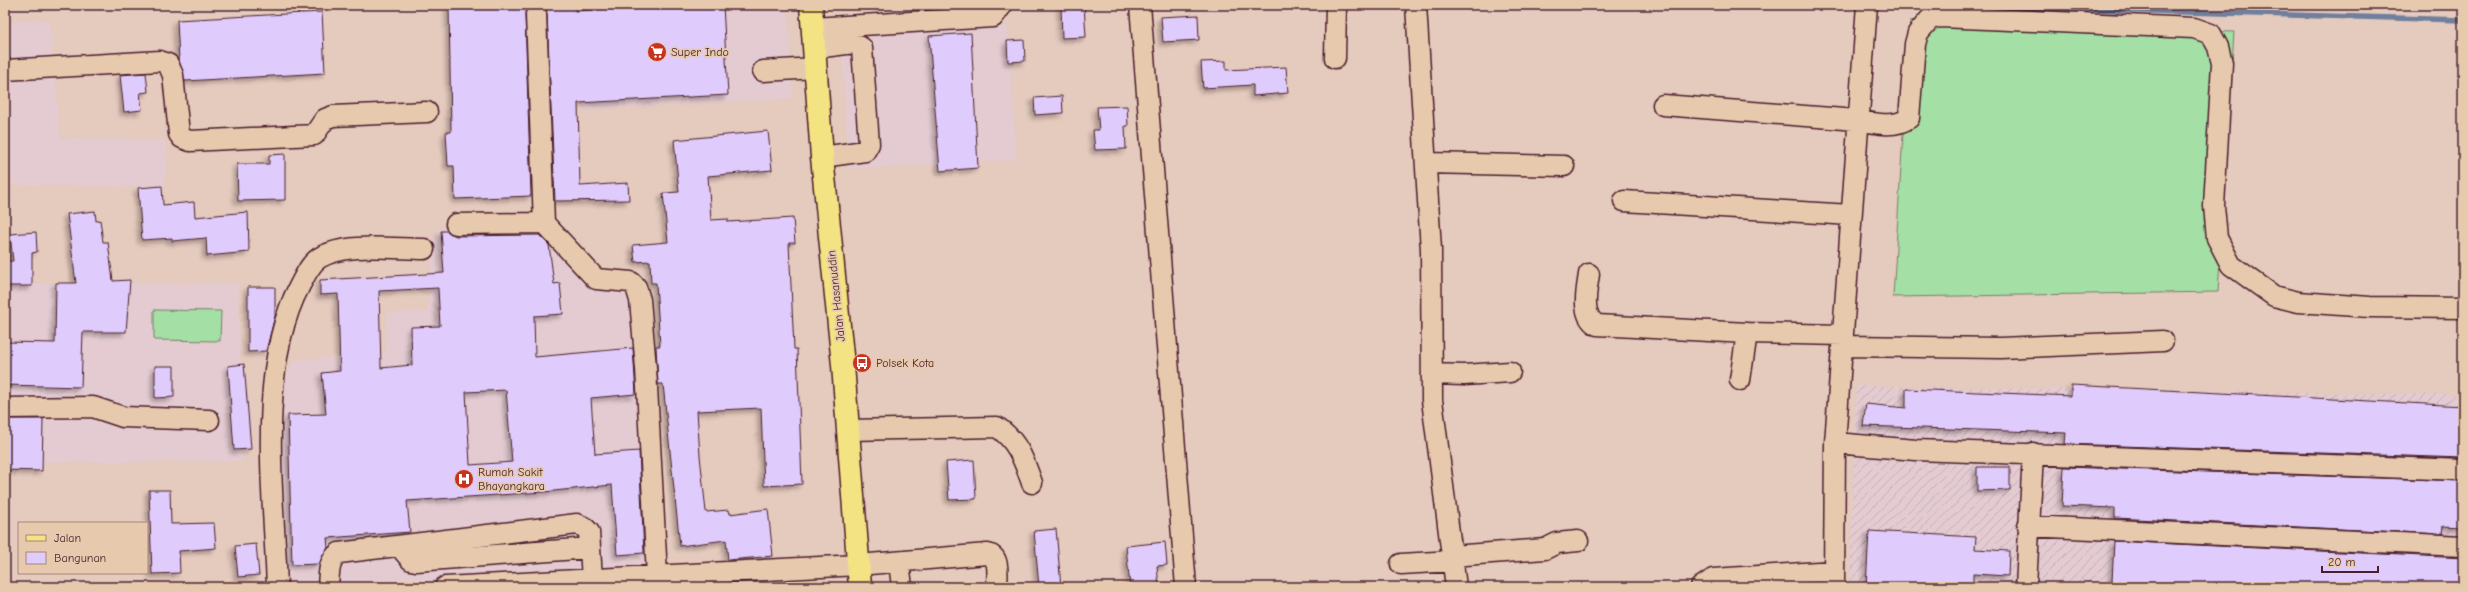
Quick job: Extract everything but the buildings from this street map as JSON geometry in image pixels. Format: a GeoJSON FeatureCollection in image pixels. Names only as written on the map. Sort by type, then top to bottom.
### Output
{"type":"FeatureCollection","features":[{"type":"Feature","properties":{"kind":"main road","name":"Jalan Hasanuddin"},"geometry":{"type":"LineString","coordinates":[[811,5],[822,157],[848,430],[860,587]]}},
{"type":"Feature","properties":{"kind":"street"},"geometry":{"type":"LineString","coordinates":[[763,71],[815,48],[993,17],[1002,5]]}},
{"type":"Feature","properties":{"kind":"street"},"geometry":{"type":"LineString","coordinates":[[1140,5],[1186,587]]}},
{"type":"Feature","properties":{"kind":"street"},"geometry":{"type":"LineString","coordinates":[[1336,5],[1336,58]]}},
{"type":"Feature","properties":{"kind":"street"},"geometry":{"type":"LineString","coordinates":[[1416,5],[1431,250],[1432,400],[1456,587]]}},
{"type":"Feature","properties":{"kind":"street"},"geometry":{"type":"LineString","coordinates":[[1702,587],[1713,579],[1834,579],[1835,444],[1857,120],[1867,5]]}},
{"type":"Feature","properties":{"kind":"street"},"geometry":{"type":"LineString","coordinates":[[536,14],[544,223],[596,279],[630,282],[639,293],[646,368],[657,576]]}},
{"type":"Feature","properties":{"kind":"street"},"geometry":{"type":"LineString","coordinates":[[1663,105],[1857,120],[1888,125],[1902,123],[1909,118],[1915,44],[1918,33],[1930,19],[1940,17],[2194,28],[2211,34],[2218,47],[2222,63],[2214,206],[2218,238],[2231,265],[2274,296],[2298,302],[2370,307],[2463,308]]}},
{"type":"Feature","properties":{"kind":"street"},"geometry":{"type":"LineString","coordinates":[[815,48],[854,43],[862,48],[869,144],[865,151],[822,157]]}},
{"type":"Feature","properties":{"kind":"street"},"geometry":{"type":"LineString","coordinates":[[5,70],[160,60],[168,64],[173,75],[179,134],[182,138],[190,141],[314,135],[325,119],[333,116],[427,112]]}},
{"type":"Feature","properties":{"kind":"street"},"geometry":{"type":"LineString","coordinates":[[1426,163],[1564,166]]}},
{"type":"Feature","properties":{"kind":"street"},"geometry":{"type":"LineString","coordinates":[[1624,201],[1851,215]]}},
{"type":"Feature","properties":{"kind":"street"},"geometry":{"type":"LineString","coordinates":[[456,224],[544,223]]}},
{"type":"Feature","properties":{"kind":"street"},"geometry":{"type":"LineString","coordinates":[[277,587],[271,423],[273,382],[282,333],[294,296],[308,270],[318,259],[332,253],[349,249],[424,249]]}},
{"type":"Feature","properties":{"kind":"street"},"geometry":{"type":"LineString","coordinates":[[1589,274],[1586,299],[1588,316],[1591,322],[1597,325],[2001,348],[2163,340]]}},
{"type":"Feature","properties":{"kind":"street"},"geometry":{"type":"LineString","coordinates":[[1740,380],[1747,333]]}},
{"type":"Feature","properties":{"kind":"street"},"geometry":{"type":"LineString","coordinates":[[1432,374],[1464,375],[1510,372]]}},
{"type":"Feature","properties":{"kind":"street"},"geometry":{"type":"LineString","coordinates":[[5,408],[93,407],[124,418],[209,420]]}},
{"type":"Feature","properties":{"kind":"street"},"geometry":{"type":"LineString","coordinates":[[848,430],[997,427],[1005,433],[1018,448],[1032,483]]}},
{"type":"Feature","properties":{"kind":"street"},"geometry":{"type":"LineString","coordinates":[[1835,444],[1916,450],[2033,453],[2463,470]]}},
{"type":"Feature","properties":{"kind":"street"},"geometry":{"type":"LineString","coordinates":[[2026,587],[2033,453]]}},
{"type":"Feature","properties":{"kind":"street"},"geometry":{"type":"LineString","coordinates":[[328,587],[330,564],[334,557],[339,553],[577,524],[584,527],[589,532],[592,579]]}},
{"type":"Feature","properties":{"kind":"street"},"geometry":{"type":"LineString","coordinates":[[2028,526],[2463,546]]}},
{"type":"Feature","properties":{"kind":"street"},"geometry":{"type":"LineString","coordinates":[[1401,564],[1545,549],[1557,543],[1578,541]]}},
{"type":"Feature","properties":{"kind":"street"},"geometry":{"type":"LineString","coordinates":[[445,587],[570,584],[592,579],[858,565],[992,555],[996,559],[997,587]]}},
{"type":"Feature","properties":{"kind":"street"},"geometry":{"type":"LineString","coordinates":[[899,562],[902,587]]}},
{"type":"Feature","properties":{"kind":"shaded area","name":"Super Indo"},"geometry":{"type":"Polygon","coordinates":[[[576,5],[787,5],[793,98],[583,110],[576,5]]]}},
{"type":"Feature","properties":{"kind":"shaded area"},"geometry":{"type":"Polygon","coordinates":[[[49,20],[61,138],[166,141],[165,187],[5,185],[5,22],[49,20]]]}},
{"type":"Feature","properties":{"kind":"shaded area"},"geometry":{"type":"Polygon","coordinates":[[[1008,26],[1016,160],[849,169],[841,35],[1008,26]]]}},
{"type":"Feature","properties":{"kind":"shaded area","name":"Rumah Sakit Bhayangkara"},"geometry":{"type":"Polygon","coordinates":[[[542,225],[577,268],[629,288],[635,304],[651,564],[384,587],[288,587],[278,395],[294,360],[386,354],[387,313],[427,312],[432,250],[437,229],[542,225]]]}},
{"type":"Feature","properties":{"kind":"shaded area"},"geometry":{"type":"Polygon","coordinates":[[[5,283],[238,284],[243,461],[5,462],[5,283]]]}},
{"type":"Feature","properties":{"kind":"shaded area"},"geometry":{"type":"Polygon","coordinates":[[[1856,386],[2463,395],[2463,587],[1850,587],[1856,386]]]}},
{"type":"Feature","properties":{"kind":"green space"},"geometry":{"type":"Polygon","coordinates":[[[1910,21],[2234,32],[2218,292],[1893,297],[1910,21]]]}},
{"type":"Feature","properties":{"kind":"green space"},"geometry":{"type":"Polygon","coordinates":[[[154,310],[221,311],[220,341],[154,340],[154,310]]]}},
{"type":"Feature","properties":{"kind":"waterway"},"geometry":{"type":"LineString","coordinates":[[1943,5],[2463,20]]}},
{"type":"Feature","properties":{"kind":"place","name":"Super Indo"},"geometry":{"type":"Point","coordinates":[657,52]}},
{"type":"Feature","properties":{"kind":"place","name":"Polsek Kota"},"geometry":{"type":"Point","coordinates":[862,363]}},
{"type":"Feature","properties":{"kind":"place","name":"Rumah Sakit Bhayangkara"},"geometry":{"type":"Point","coordinates":[464,479]}}]}
